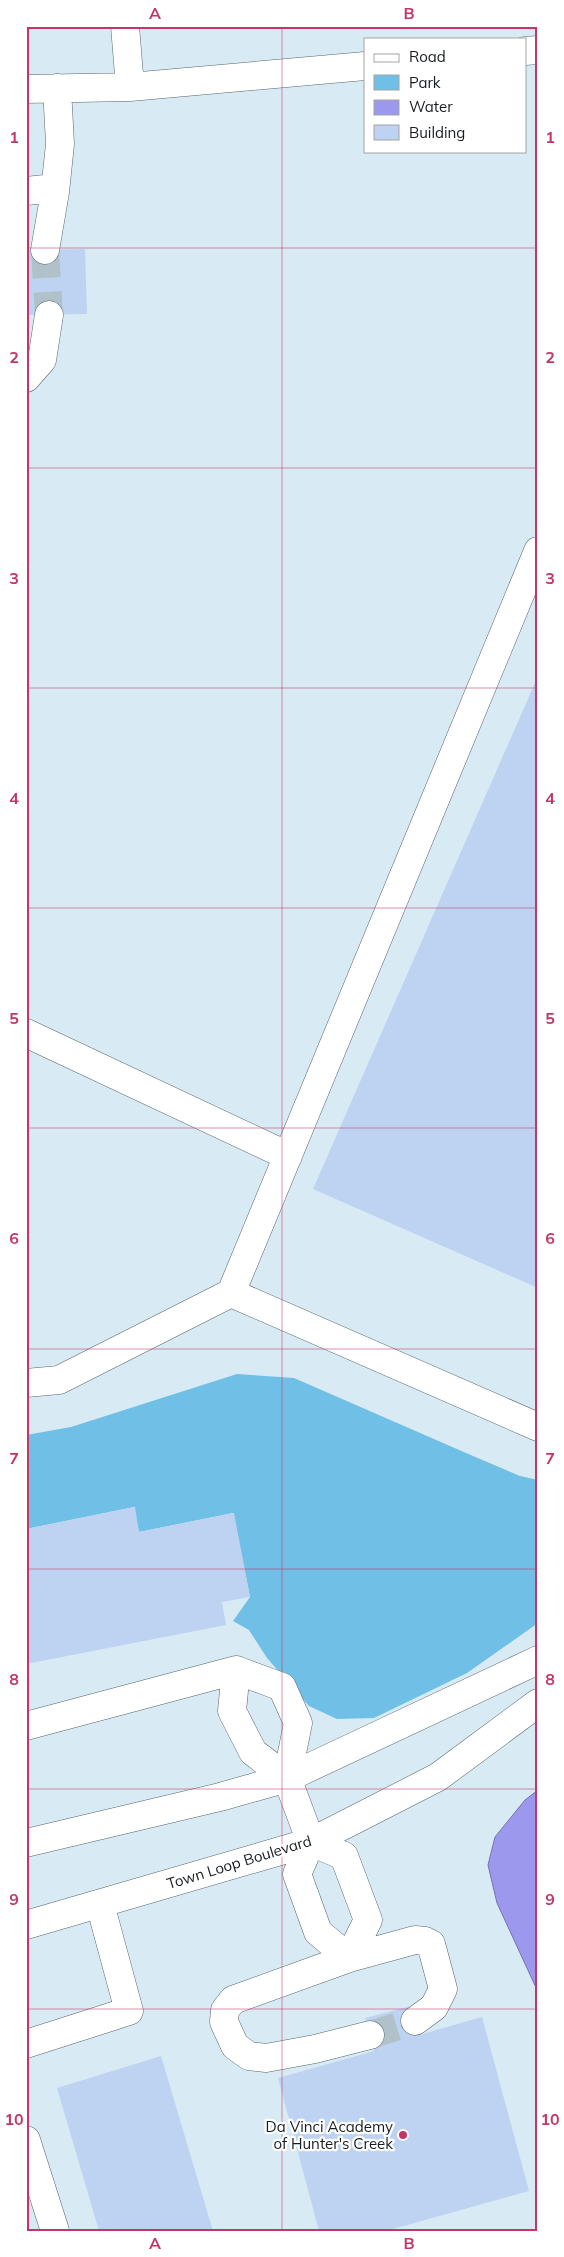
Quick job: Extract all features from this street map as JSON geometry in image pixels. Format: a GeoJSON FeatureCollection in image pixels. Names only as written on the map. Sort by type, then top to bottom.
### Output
{"type":"FeatureCollection","features":[{"type":"Feature","properties":{"kind":"street"},"geometry":{"type":"LineString","coordinates":[[125,26],[130,87]]}},
{"type":"Feature","properties":{"kind":"street"},"geometry":{"type":"LineString","coordinates":[[26,89],[130,87],[364,66]]}},
{"type":"Feature","properties":{"kind":"street"},"geometry":{"type":"LineString","coordinates":[[46,250],[60,144],[57,88]]}},
{"type":"Feature","properties":{"kind":"street"},"geometry":{"type":"LineString","coordinates":[[26,191],[55,188]]}},
{"type":"Feature","properties":{"kind":"street"},"geometry":{"type":"LineString","coordinates":[[26,378],[42,360],[49,315]]}},
{"type":"Feature","properties":{"kind":"street"},"geometry":{"type":"LineString","coordinates":[[26,1383],[59,1380],[232,1293],[538,551]]}},
{"type":"Feature","properties":{"kind":"street"},"geometry":{"type":"LineString","coordinates":[[26,1033],[288,1156]]}},
{"type":"Feature","properties":{"kind":"street"},"geometry":{"type":"LineString","coordinates":[[232,1293],[538,1427]]}},
{"type":"Feature","properties":{"kind":"street"},"geometry":{"type":"LineString","coordinates":[[26,1843],[220,1797],[287,1778],[538,1660]]}},
{"type":"Feature","properties":{"kind":"street"},"geometry":{"type":"LineString","coordinates":[[26,1726],[236,1670],[282,1687],[298,1723],[287,1778]]}},
{"type":"Feature","properties":{"kind":"street"},"geometry":{"type":"LineString","coordinates":[[236,1670],[232,1711],[253,1752],[287,1778],[312,1842],[344,1856],[368,1920],[349,1958]]}},
{"type":"Feature","properties":{"kind":"street","name":"Town Loop Boulevard"},"geometry":{"type":"LineString","coordinates":[[26,1925],[312,1842],[438,1777],[538,1703]]}},
{"type":"Feature","properties":{"kind":"street"},"geometry":{"type":"LineString","coordinates":[[312,1842],[297,1874],[318,1932],[349,1958]]}},
{"type":"Feature","properties":{"kind":"street"},"geometry":{"type":"LineString","coordinates":[[26,2044],[129,2011],[100,1904]]}},
{"type":"Feature","properties":{"kind":"street"},"geometry":{"type":"LineString","coordinates":[[370,2035],[315,2049],[266,2058],[249,2056],[235,2046],[224,2022],[225,2010],[233,2000],[349,1958],[415,1940],[431,1944],[443,1990],[434,2007],[415,2021]]}},
{"type":"Feature","properties":{"kind":"street"},"geometry":{"type":"LineString","coordinates":[[26,2140],[55,2231]]}},
{"type":"Feature","properties":{"kind":"green space"},"geometry":{"type":"Polygon","coordinates":[[[237,1374],[294,1378],[520,1476],[538,1480],[538,1623],[467,1673],[374,1718],[337,1719],[309,1706],[267,1658],[249,1630],[233,1621],[250,1597],[233,1513],[139,1532],[134,1507],[26,1529],[26,1435],[71,1427],[237,1374]]]}},
{"type":"Feature","properties":{"kind":"water"},"geometry":{"type":"Polygon","coordinates":[[[538,1790],[538,1992],[497,1903],[488,1865],[495,1837],[525,1800],[538,1790]]]}},
{"type":"Feature","properties":{"kind":"building"},"geometry":{"type":"Polygon","coordinates":[[[85,249],[87,314],[26,315],[26,250],[85,249]]]}},
{"type":"Feature","properties":{"kind":"building"},"geometry":{"type":"Polygon","coordinates":[[[538,676],[538,1288],[313,1189],[538,676]]]}},
{"type":"Feature","properties":{"kind":"building"},"geometry":{"type":"Polygon","coordinates":[[[135,1507],[139,1532],[234,1513],[250,1597],[222,1602],[226,1625],[26,1664],[26,1529],[135,1507]]]}},
{"type":"Feature","properties":{"kind":"building","name":"Da Vinci Academy of Hunter's Creek"},"geometry":{"type":"Polygon","coordinates":[[[411,2006],[419,2035],[482,2017],[529,2191],[386,2231],[319,2231],[278,2078],[374,2051],[365,2018],[411,2006]]]}},
{"type":"Feature","properties":{"kind":"building"},"geometry":{"type":"Polygon","coordinates":[[[161,2056],[213,2231],[99,2231],[57,2088],[161,2056]]]}},
{"type":"Feature","properties":{"kind":"tunnel"},"geometry":{"type":"LineString","coordinates":[[45,250],[49,315]]}},
{"type":"Feature","properties":{"kind":"tunnel"},"geometry":{"type":"LineString","coordinates":[[370,2035],[415,2021]]}},
{"type":"Feature","properties":{"kind":"place","name":"Da Vinci Academy of Hunter's Creek"},"geometry":{"type":"Point","coordinates":[403,2135]}}]}
